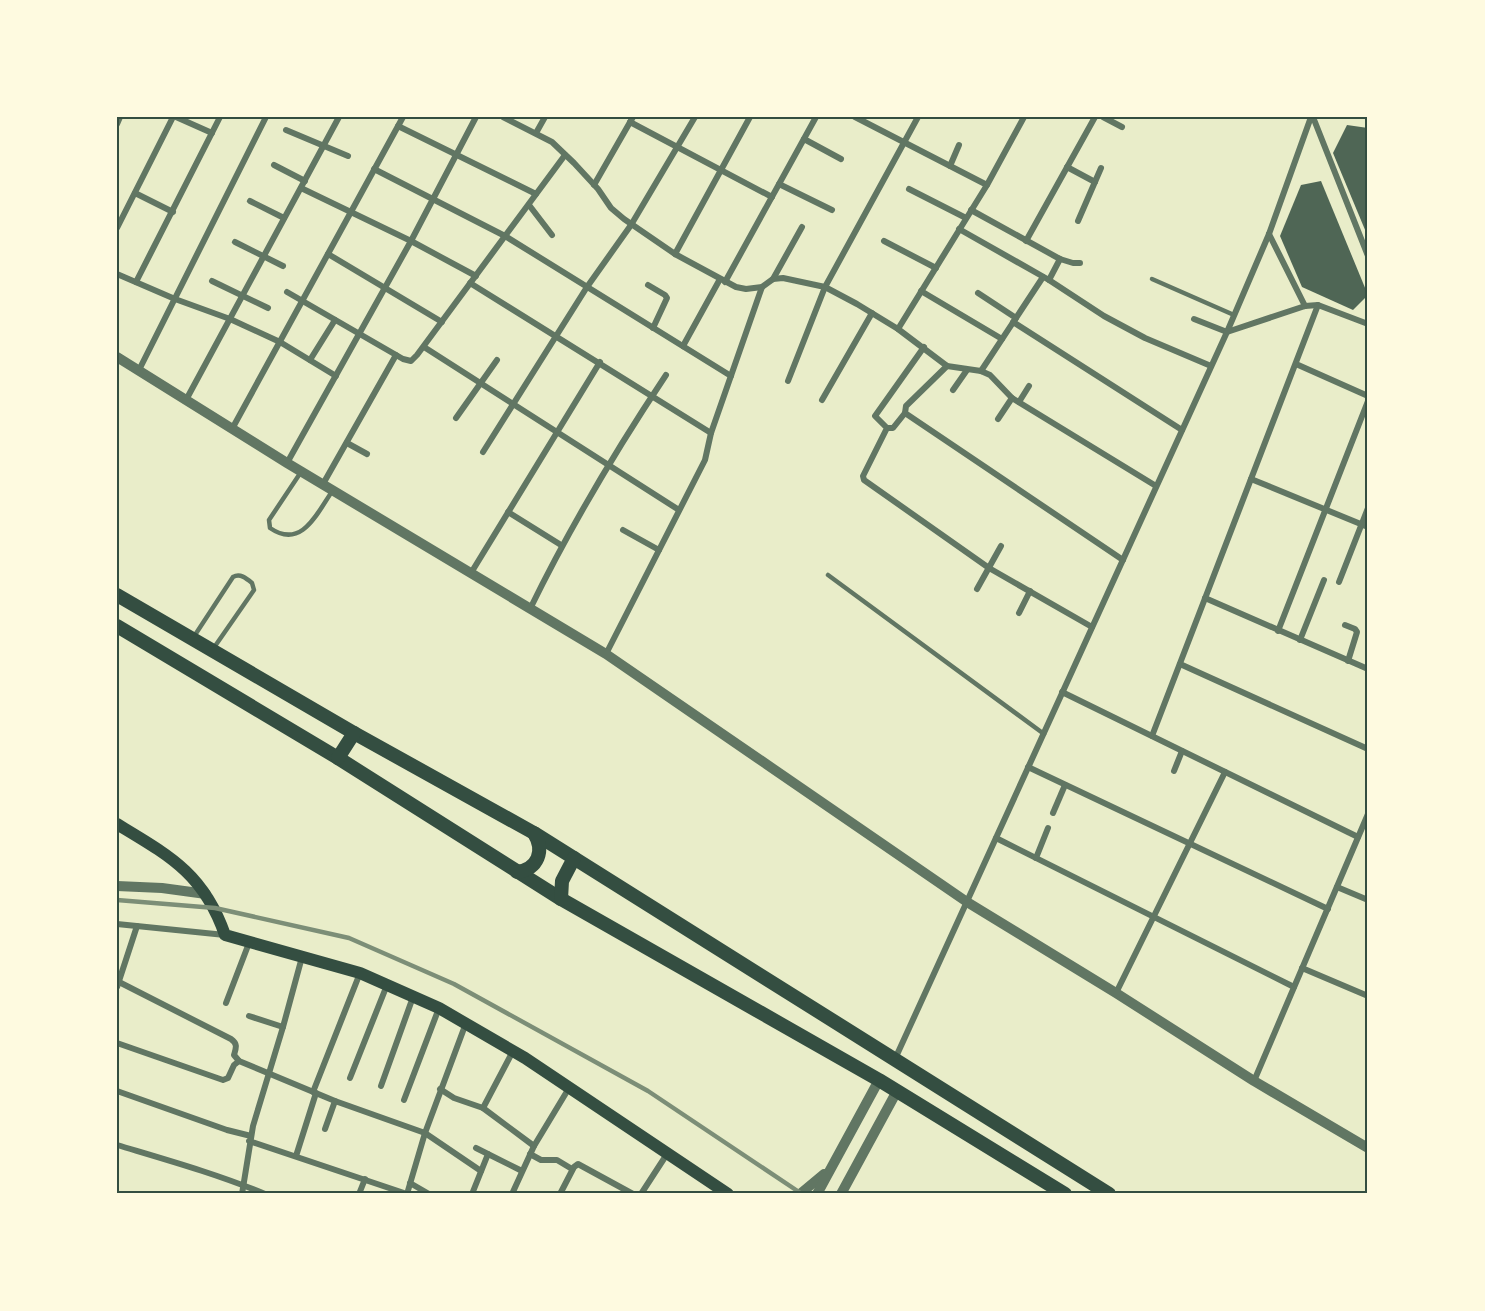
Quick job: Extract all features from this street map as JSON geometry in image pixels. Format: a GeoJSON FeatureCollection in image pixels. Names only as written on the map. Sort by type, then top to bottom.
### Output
{"type":"FeatureCollection","features":[{"type":"Feature","properties":{"kind":"main road"},"geometry":{"type":"LineString","coordinates":[[117,595],[212,652],[534,833],[1109,1194]]}},
{"type":"Feature","properties":{"kind":"main road"},"geometry":{"type":"LineString","coordinates":[[117,626],[338,758],[561,899],[879,1080],[1065,1194]]}},
{"type":"Feature","properties":{"kind":"main road"},"geometry":{"type":"LineString","coordinates":[[338,758],[354,733]]}},
{"type":"Feature","properties":{"kind":"main road"},"geometry":{"type":"LineString","coordinates":[[117,825],[165,853],[188,872],[206,894],[219,916],[225,935],[360,973],[439,1008],[466,1022],[569,1088],[668,1154],[713,1190],[728,1194]]}},
{"type":"Feature","properties":{"kind":"main road"},"geometry":{"type":"LineString","coordinates":[[517,872],[531,867],[539,855],[540,847],[534,833]]}},
{"type":"Feature","properties":{"kind":"main road"},"geometry":{"type":"LineString","coordinates":[[561,899],[562,881],[574,858]]}},
{"type":"Feature","properties":{"kind":"street"},"geometry":{"type":"LineString","coordinates":[[117,124],[120,117]]}},
{"type":"Feature","properties":{"kind":"street"},"geometry":{"type":"LineString","coordinates":[[117,228],[175,117],[212,133]]}},
{"type":"Feature","properties":{"kind":"street"},"geometry":{"type":"LineString","coordinates":[[136,282],[220,117]]}},
{"type":"Feature","properties":{"kind":"street"},"geometry":{"type":"LineString","coordinates":[[139,370],[266,117]]}},
{"type":"Feature","properties":{"kind":"street"},"geometry":{"type":"LineString","coordinates":[[186,400],[339,117]]}},
{"type":"Feature","properties":{"kind":"street"},"geometry":{"type":"LineString","coordinates":[[232,429],[403,117]]}},
{"type":"Feature","properties":{"kind":"street"},"geometry":{"type":"LineString","coordinates":[[287,463],[411,241],[476,117]]}},
{"type":"Feature","properties":{"kind":"street"},"geometry":{"type":"LineString","coordinates":[[503,117],[552,142],[594,185],[611,208],[632,225],[675,254],[723,280],[746,289],[762,287],[773,279],[802,227]]}},
{"type":"Feature","properties":{"kind":"street"},"geometry":{"type":"LineString","coordinates":[[536,133],[545,117]]}},
{"type":"Feature","properties":{"kind":"street"},"geometry":{"type":"LineString","coordinates":[[483,453],[587,288],[632,225],[695,117]]}},
{"type":"Feature","properties":{"kind":"street"},"geometry":{"type":"LineString","coordinates":[[675,254],[750,117]]}},
{"type":"Feature","properties":{"kind":"street"},"geometry":{"type":"LineString","coordinates":[[683,346],[772,198],[816,117]]}},
{"type":"Feature","properties":{"kind":"street"},"geometry":{"type":"LineString","coordinates":[[855,117],[987,185]]}},
{"type":"Feature","properties":{"kind":"street"},"geometry":{"type":"LineString","coordinates":[[788,381],[825,287],[918,117]]}},
{"type":"Feature","properties":{"kind":"street"},"geometry":{"type":"LineString","coordinates":[[898,329],[987,185],[1024,117]]}},
{"type":"Feature","properties":{"kind":"street"},"geometry":{"type":"LineString","coordinates":[[1026,240],[1095,117]]}},
{"type":"Feature","properties":{"kind":"street"},"geometry":{"type":"LineString","coordinates":[[1103,117],[1122,127]]}},
{"type":"Feature","properties":{"kind":"street"},"geometry":{"type":"LineString","coordinates":[[895,1059],[1227,332],[1269,234],[1312,117]]}},
{"type":"Feature","properties":{"kind":"street"},"geometry":{"type":"LineString","coordinates":[[1312,117],[1368,256]]}},
{"type":"Feature","properties":{"kind":"street"},"geometry":{"type":"LineString","coordinates":[[594,185],[631,119],[677,147],[772,198]]}},
{"type":"Feature","properties":{"kind":"street"},"geometry":{"type":"LineString","coordinates":[[398,126],[536,194]]}},
{"type":"Feature","properties":{"kind":"street"},"geometry":{"type":"LineString","coordinates":[[286,130],[348,156]]}},
{"type":"Feature","properties":{"kind":"street"},"geometry":{"type":"LineString","coordinates":[[804,139],[841,159]]}},
{"type":"Feature","properties":{"kind":"street"},"geometry":{"type":"LineString","coordinates":[[950,166],[959,145]]}},
{"type":"Feature","properties":{"kind":"street"},"geometry":{"type":"LineString","coordinates":[[287,292],[403,359],[411,361],[565,155]]}},
{"type":"Feature","properties":{"kind":"street"},"geometry":{"type":"LineString","coordinates":[[274,165],[305,181]]}},
{"type":"Feature","properties":{"kind":"street"},"geometry":{"type":"LineString","coordinates":[[1067,167],[1095,182]]}},
{"type":"Feature","properties":{"kind":"street"},"geometry":{"type":"LineString","coordinates":[[1078,221],[1101,168]]}},
{"type":"Feature","properties":{"kind":"street"},"geometry":{"type":"LineString","coordinates":[[374,169],[505,236],[731,375]]}},
{"type":"Feature","properties":{"kind":"street"},"geometry":{"type":"LineString","coordinates":[[779,184],[832,210]]}},
{"type":"Feature","properties":{"kind":"street"},"geometry":{"type":"LineString","coordinates":[[301,188],[411,241],[476,276]]}},
{"type":"Feature","properties":{"kind":"street"},"geometry":{"type":"LineString","coordinates":[[909,189],[966,218]]}},
{"type":"Feature","properties":{"kind":"street"},"geometry":{"type":"LineString","coordinates":[[135,193],[173,212]]}},
{"type":"Feature","properties":{"kind":"street"},"geometry":{"type":"LineString","coordinates":[[250,201],[284,218]]}},
{"type":"Feature","properties":{"kind":"street"},"geometry":{"type":"LineString","coordinates":[[529,205],[552,235]]}},
{"type":"Feature","properties":{"kind":"street"},"geometry":{"type":"LineString","coordinates":[[971,210],[1060,259],[1073,263],[1080,262]]}},
{"type":"Feature","properties":{"kind":"street"},"geometry":{"type":"LineString","coordinates":[[959,229],[1046,278],[1104,316],[1145,338],[1211,366]]}},
{"type":"Feature","properties":{"kind":"street"},"geometry":{"type":"LineString","coordinates":[[1269,234],[1305,306]]}},
{"type":"Feature","properties":{"kind":"street"},"geometry":{"type":"LineString","coordinates":[[884,241],[936,268]]}},
{"type":"Feature","properties":{"kind":"street"},"geometry":{"type":"LineString","coordinates":[[235,242],[283,266]]}},
{"type":"Feature","properties":{"kind":"street"},"geometry":{"type":"LineString","coordinates":[[328,254],[442,322]]}},
{"type":"Feature","properties":{"kind":"street"},"geometry":{"type":"LineString","coordinates":[[981,371],[1014,320],[1060,259]]}},
{"type":"Feature","properties":{"kind":"street"},"geometry":{"type":"LineString","coordinates":[[117,274],[230,319],[280,342],[336,376]]}},
{"type":"Feature","properties":{"kind":"street"},"geometry":{"type":"LineString","coordinates":[[773,279],[790,279],[825,287],[898,329],[947,366],[981,371],[996,380],[1012,398],[1156,486]]}},
{"type":"Feature","properties":{"kind":"street"},"geometry":{"type":"LineString","coordinates":[[212,281],[268,308]]}},
{"type":"Feature","properties":{"kind":"street"},"geometry":{"type":"LineString","coordinates":[[470,283],[711,433]]}},
{"type":"Feature","properties":{"kind":"street"},"geometry":{"type":"LineString","coordinates":[[648,285],[667,298],[653,327]]}},
{"type":"Feature","properties":{"kind":"street"},"geometry":{"type":"LineString","coordinates":[[606,654],[705,460],[711,433],[762,287]]}},
{"type":"Feature","properties":{"kind":"street"},"geometry":{"type":"LineString","coordinates":[[921,291],[1002,339]]}},
{"type":"Feature","properties":{"kind":"street"},"geometry":{"type":"LineString","coordinates":[[978,293],[1014,320],[1182,430]]}},
{"type":"Feature","properties":{"kind":"street"},"geometry":{"type":"LineString","coordinates":[[1152,736],[1318,305]]}},
{"type":"Feature","properties":{"kind":"street"},"geometry":{"type":"LineString","coordinates":[[1194,319],[1227,332],[1305,306],[1318,305],[1368,324]]}},
{"type":"Feature","properties":{"kind":"street"},"geometry":{"type":"LineString","coordinates":[[822,400],[872,313]]}},
{"type":"Feature","properties":{"kind":"street"},"geometry":{"type":"LineString","coordinates":[[310,360],[335,320]]}},
{"type":"Feature","properties":{"kind":"street"},"geometry":{"type":"LineString","coordinates":[[424,346],[679,510]]}},
{"type":"Feature","properties":{"kind":"street"},"geometry":{"type":"LineString","coordinates":[[924,347],[874,416],[887,428],[893,428],[905,413],[906,406],[947,366]]}},
{"type":"Feature","properties":{"kind":"street"},"geometry":{"type":"LineString","coordinates":[[323,484],[396,355]]}},
{"type":"Feature","properties":{"kind":"street"},"geometry":{"type":"LineString","coordinates":[[117,357],[287,463],[606,654],[967,902],[1254,1081],[1368,1148]]}},
{"type":"Feature","properties":{"kind":"street"},"geometry":{"type":"LineString","coordinates":[[456,418],[497,360]]}},
{"type":"Feature","properties":{"kind":"street"},"geometry":{"type":"LineString","coordinates":[[471,573],[600,362]]}},
{"type":"Feature","properties":{"kind":"street"},"geometry":{"type":"LineString","coordinates":[[1296,364],[1368,396]]}},
{"type":"Feature","properties":{"kind":"street"},"geometry":{"type":"LineString","coordinates":[[953,390],[967,370]]}},
{"type":"Feature","properties":{"kind":"street"},"geometry":{"type":"LineString","coordinates":[[530,609],[561,545],[608,465],[666,375]]}},
{"type":"Feature","properties":{"kind":"street"},"geometry":{"type":"LineString","coordinates":[[1019,402],[1029,386]]}},
{"type":"Feature","properties":{"kind":"street"},"geometry":{"type":"LineString","coordinates":[[998,419],[1012,398]]}},
{"type":"Feature","properties":{"kind":"street"},"geometry":{"type":"LineString","coordinates":[[1278,631],[1368,401]]}},
{"type":"Feature","properties":{"kind":"street"},"geometry":{"type":"LineString","coordinates":[[905,413],[1123,560]]}},
{"type":"Feature","properties":{"kind":"street"},"geometry":{"type":"LineString","coordinates":[[887,428],[863,476],[866,483],[989,568],[1092,627]]}},
{"type":"Feature","properties":{"kind":"street"},"geometry":{"type":"LineString","coordinates":[[347,443],[367,454]]}},
{"type":"Feature","properties":{"kind":"street"},"geometry":{"type":"LineString","coordinates":[[1251,479],[1365,526]]}},
{"type":"Feature","properties":{"kind":"street"},"geometry":{"type":"LineString","coordinates":[[1339,582],[1365,526],[1368,508]]}},
{"type":"Feature","properties":{"kind":"street"},"geometry":{"type":"LineString","coordinates":[[508,512],[561,545]]}},
{"type":"Feature","properties":{"kind":"street"},"geometry":{"type":"LineString","coordinates":[[623,530],[659,550]]}},
{"type":"Feature","properties":{"kind":"street"},"geometry":{"type":"LineString","coordinates":[[977,589],[1001,546]]}},
{"type":"Feature","properties":{"kind":"street"},"geometry":{"type":"LineString","coordinates":[[1300,640],[1324,580]]}},
{"type":"Feature","properties":{"kind":"street"},"geometry":{"type":"LineString","coordinates":[[1019,613],[1030,591]]}},
{"type":"Feature","properties":{"kind":"street"},"geometry":{"type":"LineString","coordinates":[[1205,598],[1368,669]]}},
{"type":"Feature","properties":{"kind":"street"},"geometry":{"type":"LineString","coordinates":[[1344,625],[1358,632],[1348,661]]}},
{"type":"Feature","properties":{"kind":"street"},"geometry":{"type":"LineString","coordinates":[[1180,664],[1368,749]]}},
{"type":"Feature","properties":{"kind":"street"},"geometry":{"type":"LineString","coordinates":[[1062,692],[1358,837]]}},
{"type":"Feature","properties":{"kind":"street"},"geometry":{"type":"LineString","coordinates":[[1174,771],[1182,751]]}},
{"type":"Feature","properties":{"kind":"street"},"geometry":{"type":"LineString","coordinates":[[1028,767],[1328,909]]}},
{"type":"Feature","properties":{"kind":"street"},"geometry":{"type":"LineString","coordinates":[[1116,993],[1226,772]]}},
{"type":"Feature","properties":{"kind":"street"},"geometry":{"type":"LineString","coordinates":[[1053,813],[1065,785]]}},
{"type":"Feature","properties":{"kind":"street"},"geometry":{"type":"LineString","coordinates":[[1254,1081],[1368,814]]}},
{"type":"Feature","properties":{"kind":"street"},"geometry":{"type":"LineString","coordinates":[[1036,858],[1048,828]]}},
{"type":"Feature","properties":{"kind":"street"},"geometry":{"type":"LineString","coordinates":[[996,838],[1294,987]]}},
{"type":"Feature","properties":{"kind":"street"},"geometry":{"type":"LineString","coordinates":[[117,886],[162,888],[206,894]]}},
{"type":"Feature","properties":{"kind":"street"},"geometry":{"type":"LineString","coordinates":[[1337,887],[1368,900]]}},
{"type":"Feature","properties":{"kind":"street"},"geometry":{"type":"LineString","coordinates":[[117,924],[225,935]]}},
{"type":"Feature","properties":{"kind":"street"},"geometry":{"type":"LineString","coordinates":[[137,926],[118,985],[231,1039],[237,1047],[234,1055],[239,1061],[335,1101],[425,1133],[481,1170]]}},
{"type":"Feature","properties":{"kind":"street"},"geometry":{"type":"LineString","coordinates":[[226,1003],[249,943]]}},
{"type":"Feature","properties":{"kind":"street"},"geometry":{"type":"LineString","coordinates":[[242,1194],[250,1139],[302,957]]}},
{"type":"Feature","properties":{"kind":"street"},"geometry":{"type":"LineString","coordinates":[[1302,968],[1368,996]]}},
{"type":"Feature","properties":{"kind":"street"},"geometry":{"type":"LineString","coordinates":[[296,1156],[314,1092],[360,973]]}},
{"type":"Feature","properties":{"kind":"street"},"geometry":{"type":"LineString","coordinates":[[350,1078],[387,985]]}},
{"type":"Feature","properties":{"kind":"street"},"geometry":{"type":"LineString","coordinates":[[381,1086],[413,996]]}},
{"type":"Feature","properties":{"kind":"street"},"geometry":{"type":"LineString","coordinates":[[404,1100],[439,1008]]}},
{"type":"Feature","properties":{"kind":"street"},"geometry":{"type":"LineString","coordinates":[[249,1016],[283,1027]]}},
{"type":"Feature","properties":{"kind":"street"},"geometry":{"type":"LineString","coordinates":[[117,1091],[407,1194],[440,1089],[466,1022]]}},
{"type":"Feature","properties":{"kind":"street"},"geometry":{"type":"LineString","coordinates":[[117,1043],[224,1080],[228,1078],[234,1065],[239,1061]]}},
{"type":"Feature","properties":{"kind":"street"},"geometry":{"type":"LineString","coordinates":[[483,1108],[513,1051]]}},
{"type":"Feature","properties":{"kind":"street"},"geometry":{"type":"LineString","coordinates":[[817,1194],[879,1080]]}},
{"type":"Feature","properties":{"kind":"street"},"geometry":{"type":"LineString","coordinates":[[520,1194],[513,1192],[522,1171],[534,1146],[569,1088]]}},
{"type":"Feature","properties":{"kind":"street"},"geometry":{"type":"LineString","coordinates":[[440,1089],[453,1098],[483,1108],[534,1146]]}},
{"type":"Feature","properties":{"kind":"street"},"geometry":{"type":"LineString","coordinates":[[841,1194],[897,1091]]}},
{"type":"Feature","properties":{"kind":"street"},"geometry":{"type":"LineString","coordinates":[[325,1129],[335,1101]]}},
{"type":"Feature","properties":{"kind":"street"},"geometry":{"type":"LineString","coordinates":[[850,1133],[868,1144]]}},
{"type":"Feature","properties":{"kind":"street"},"geometry":{"type":"LineString","coordinates":[[117,1145],[244,1185],[265,1194]]}},
{"type":"Feature","properties":{"kind":"street"},"geometry":{"type":"LineString","coordinates":[[476,1148],[522,1171]]}},
{"type":"Feature","properties":{"kind":"street"},"geometry":{"type":"LineString","coordinates":[[472,1194],[488,1154]]}},
{"type":"Feature","properties":{"kind":"street"},"geometry":{"type":"LineString","coordinates":[[530,1154],[541,1160],[554,1159],[572,1169]]}},
{"type":"Feature","properties":{"kind":"street"},"geometry":{"type":"LineString","coordinates":[[640,1194],[668,1154]]}},
{"type":"Feature","properties":{"kind":"street"},"geometry":{"type":"LineString","coordinates":[[560,1194],[572,1169],[578,1164],[633,1194]]}},
{"type":"Feature","properties":{"kind":"street"},"geometry":{"type":"LineString","coordinates":[[800,1194],[831,1168]]}},
{"type":"Feature","properties":{"kind":"street"},"geometry":{"type":"LineString","coordinates":[[359,1194],[365,1179]]}},
{"type":"Feature","properties":{"kind":"street"},"geometry":{"type":"LineString","coordinates":[[410,1184],[429,1194]]}},
{"type":"Feature","properties":{"kind":"lane"},"geometry":{"type":"LineString","coordinates":[[1152,279],[1234,315]]}},
{"type":"Feature","properties":{"kind":"lane"},"geometry":{"type":"LineString","coordinates":[[301,471],[269,520],[270,528],[279,535],[286,536],[305,530],[333,490]]}},
{"type":"Feature","properties":{"kind":"lane"},"geometry":{"type":"LineString","coordinates":[[192,640],[232,577],[240,575],[244,577],[254,586],[252,594],[212,652]]}},
{"type":"Feature","properties":{"kind":"lane"},"geometry":{"type":"LineString","coordinates":[[828,575],[1044,734]]}},
{"type":"Feature","properties":{"kind":"building"},"geometry":{"type":"Polygon","coordinates":[[[1347,125],[1368,128],[1368,237],[1333,153],[1347,125]]]}},
{"type":"Feature","properties":{"kind":"building"},"geometry":{"type":"Polygon","coordinates":[[[1321,181],[1368,295],[1353,310],[1302,287],[1280,236],[1301,185],[1321,181]]]}},
{"type":"Feature","properties":{"kind":"railway"},"geometry":{"type":"LineString","coordinates":[[117,900],[215,908],[349,938],[454,984],[648,1091],[802,1194]]}}]}
